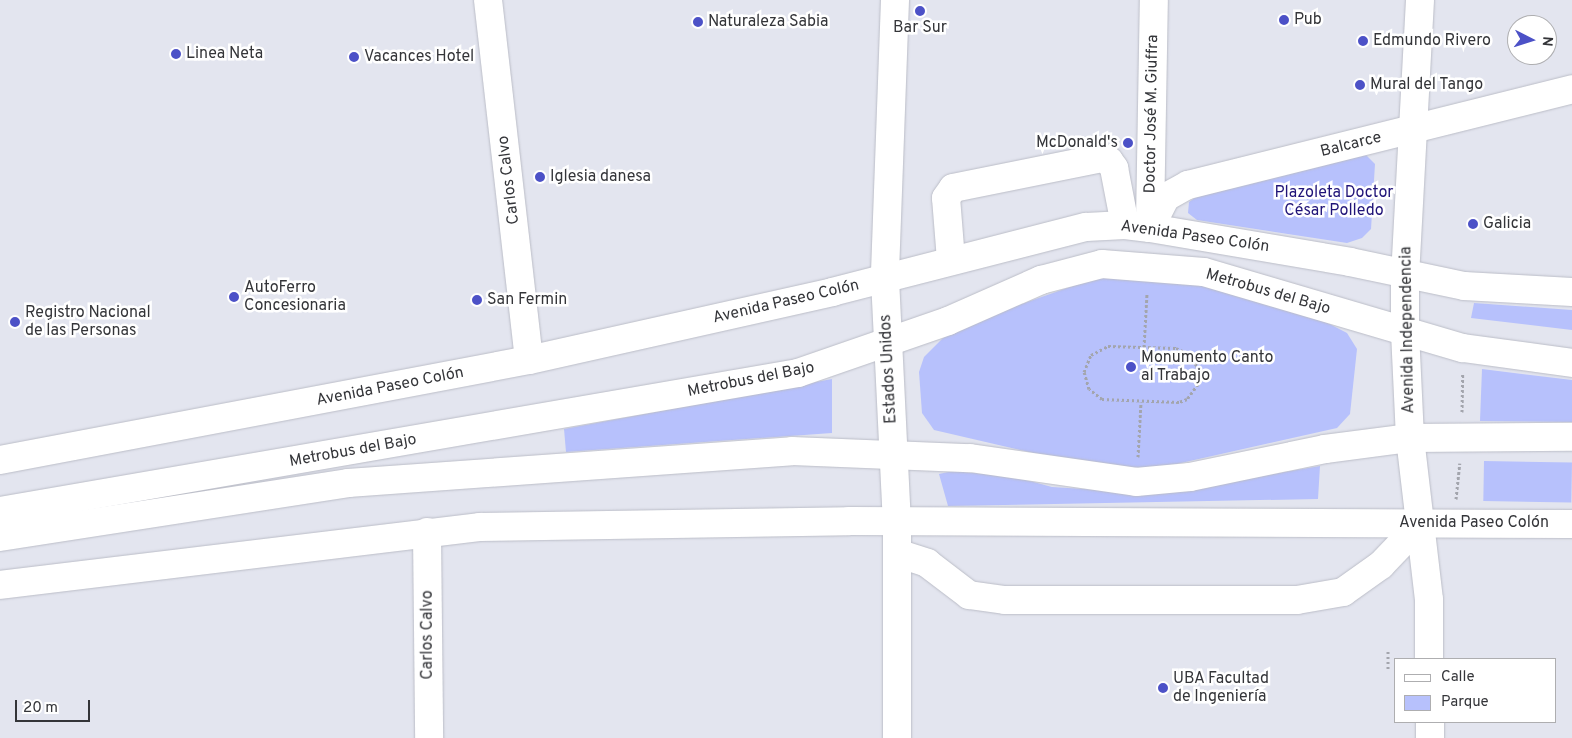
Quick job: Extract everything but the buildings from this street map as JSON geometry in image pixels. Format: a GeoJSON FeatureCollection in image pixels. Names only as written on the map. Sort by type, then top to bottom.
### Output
{"type":"FeatureCollection","features":[{"type":"Feature","properties":{"kind":"main road","name":"Carlos Calvo"},"geometry":{"type":"LineString","coordinates":[[488,0],[529,360]]}},
{"type":"Feature","properties":{"kind":"main road","name":"Estados Unidos"},"geometry":{"type":"LineString","coordinates":[[894,0],[896,8],[885,279],[897,522],[897,738]]}},
{"type":"Feature","properties":{"kind":"main road","name":"Doctor José M. Giuffra"},"geometry":{"type":"LineString","coordinates":[[1138,226],[1154,0]]}},
{"type":"Feature","properties":{"kind":"main road","name":"Avenida Independencia"},"geometry":{"type":"LineString","coordinates":[[1420,0],[1405,274],[1405,332],[1410,438],[1429,600],[1429,658]]}},
{"type":"Feature","properties":{"kind":"main road","name":"Balcarce"},"geometry":{"type":"LineString","coordinates":[[1138,226],[1166,196],[1188,185],[1572,89]]}},
{"type":"Feature","properties":{"kind":"main road"},"geometry":{"type":"LineString","coordinates":[[951,260],[946,198],[953,188],[1102,158],[1109,161],[1114,168],[1138,226]]}},
{"type":"Feature","properties":{"kind":"main road","name":"Avenida Paseo Colón"},"geometry":{"type":"LineString","coordinates":[[0,460],[529,360],[885,279],[951,260],[1086,227],[1138,226],[1350,262],[1464,286],[1572,292]]}},
{"type":"Feature","properties":{"kind":"main road","name":"Metrobus del Bajo"},"geometry":{"type":"LineString","coordinates":[[0,512],[798,374],[948,321],[1041,280],[1102,264],[1204,272],[1463,348],[1572,363]]}},
{"type":"Feature","properties":{"kind":"main road","name":"Metrobus del Bajo"},"geometry":{"type":"LineString","coordinates":[[0,537],[348,484],[792,451],[970,458],[1136,482],[1190,477],[1325,449],[1410,438],[1462,436],[1572,437]]}},
{"type":"Feature","properties":{"kind":"main road","name":"Avenida Paseo Colón"},"geometry":{"type":"LineString","coordinates":[[0,585],[480,527],[897,522],[1454,522],[1572,524]]}},
{"type":"Feature","properties":{"kind":"main road"},"geometry":{"type":"LineString","coordinates":[[897,553],[927,563],[969,595],[1005,600],[1297,600],[1343,592],[1381,565],[1421,523]]}},
{"type":"Feature","properties":{"kind":"main road","name":"Carlos Calvo"},"geometry":{"type":"LineString","coordinates":[[427,532],[429,738]]}},
{"type":"Feature","properties":{"kind":"main road"},"geometry":{"type":"LineString","coordinates":[[1430,723],[1430,738]]}},
{"type":"Feature","properties":{"kind":"path"},"geometry":{"type":"LineString","coordinates":[[1108,346],[1176,348],[1192,358],[1197,366],[1198,384],[1187,398],[1170,404],[1141,402],[1111,401],[1095,395],[1088,388],[1084,372],[1092,354],[1108,346]]}},
{"type":"Feature","properties":{"kind":"path"},"geometry":{"type":"LineString","coordinates":[[1454,522],[1462,436],[1463,348]]}},
{"type":"Feature","properties":{"kind":"path"},"geometry":{"type":"LineString","coordinates":[[1136,482],[1141,402]]}},
{"type":"Feature","properties":{"kind":"path"},"geometry":{"type":"LineString","coordinates":[[1388,650],[1388,669]]}},
{"type":"Feature","properties":{"kind":"green space","name":"Plazoleta Doctor César Polledo"},"geometry":{"type":"Polygon","coordinates":[[[1364,153],[1375,164],[1371,229],[1362,238],[1347,243],[1197,220],[1188,213],[1189,202],[1196,197],[1364,153]]]}},
{"type":"Feature","properties":{"kind":"green space"},"geometry":{"type":"Polygon","coordinates":[[[1104,275],[1209,282],[1318,318],[1347,333],[1357,349],[1350,414],[1337,428],[1150,470],[1102,469],[934,430],[922,413],[919,372],[924,357],[943,338],[973,321],[1104,275]]]}},
{"type":"Feature","properties":{"kind":"green space"},"geometry":{"type":"Polygon","coordinates":[[[1474,303],[1572,310],[1572,330],[1471,318],[1474,303]]]}},
{"type":"Feature","properties":{"kind":"green space"},"geometry":{"type":"Polygon","coordinates":[[[1482,369],[1572,380],[1572,422],[1480,421],[1482,369]]]}},
{"type":"Feature","properties":{"kind":"green space"},"geometry":{"type":"Polygon","coordinates":[[[832,379],[832,433],[566,452],[564,429],[832,379]]]}},
{"type":"Feature","properties":{"kind":"green space"},"geometry":{"type":"Polygon","coordinates":[[[1484,461],[1572,463],[1571,503],[1483,501],[1484,461]]]}},
{"type":"Feature","properties":{"kind":"green space"},"geometry":{"type":"Polygon","coordinates":[[[1320,466],[1318,499],[948,506],[939,474],[953,471],[1015,477],[1052,487],[1132,492],[1213,484],[1320,466]]]}},
{"type":"Feature","properties":{"kind":"place","name":"Bar Sur"},"geometry":{"type":"Point","coordinates":[920,11]}},
{"type":"Feature","properties":{"kind":"place","name":"Pub"},"geometry":{"type":"Point","coordinates":[1284,20]}},
{"type":"Feature","properties":{"kind":"place","name":"Naturaleza Sabia"},"geometry":{"type":"Point","coordinates":[698,22]}},
{"type":"Feature","properties":{"kind":"place","name":"Edmundo Rivero"},"geometry":{"type":"Point","coordinates":[1363,41]}},
{"type":"Feature","properties":{"kind":"place","name":"Linea Neta"},"geometry":{"type":"Point","coordinates":[176,54]}},
{"type":"Feature","properties":{"kind":"place","name":"Vacances Hotel"},"geometry":{"type":"Point","coordinates":[354,57]}},
{"type":"Feature","properties":{"kind":"place","name":"Mural del Tango"},"geometry":{"type":"Point","coordinates":[1360,85]}},
{"type":"Feature","properties":{"kind":"place","name":"McDonald's"},"geometry":{"type":"Point","coordinates":[1128,143]}},
{"type":"Feature","properties":{"kind":"place","name":"Iglesia danesa"},"geometry":{"type":"Point","coordinates":[540,177]}},
{"type":"Feature","properties":{"kind":"place","name":"Galicia"},"geometry":{"type":"Point","coordinates":[1473,224]}},
{"type":"Feature","properties":{"kind":"place","name":"AutoFerro Concesionaria"},"geometry":{"type":"Point","coordinates":[234,297]}},
{"type":"Feature","properties":{"kind":"place","name":"San Fermin"},"geometry":{"type":"Point","coordinates":[477,300]}},
{"type":"Feature","properties":{"kind":"place","name":"Registro Nacional de las Personas"},"geometry":{"type":"Point","coordinates":[15,322]}},
{"type":"Feature","properties":{"kind":"place","name":"Monumento Canto al Trabajo"},"geometry":{"type":"Point","coordinates":[1131,367]}},
{"type":"Feature","properties":{"kind":"place","name":"UBA Facultad de Ingeniería"},"geometry":{"type":"Point","coordinates":[1163,688]}}]}
